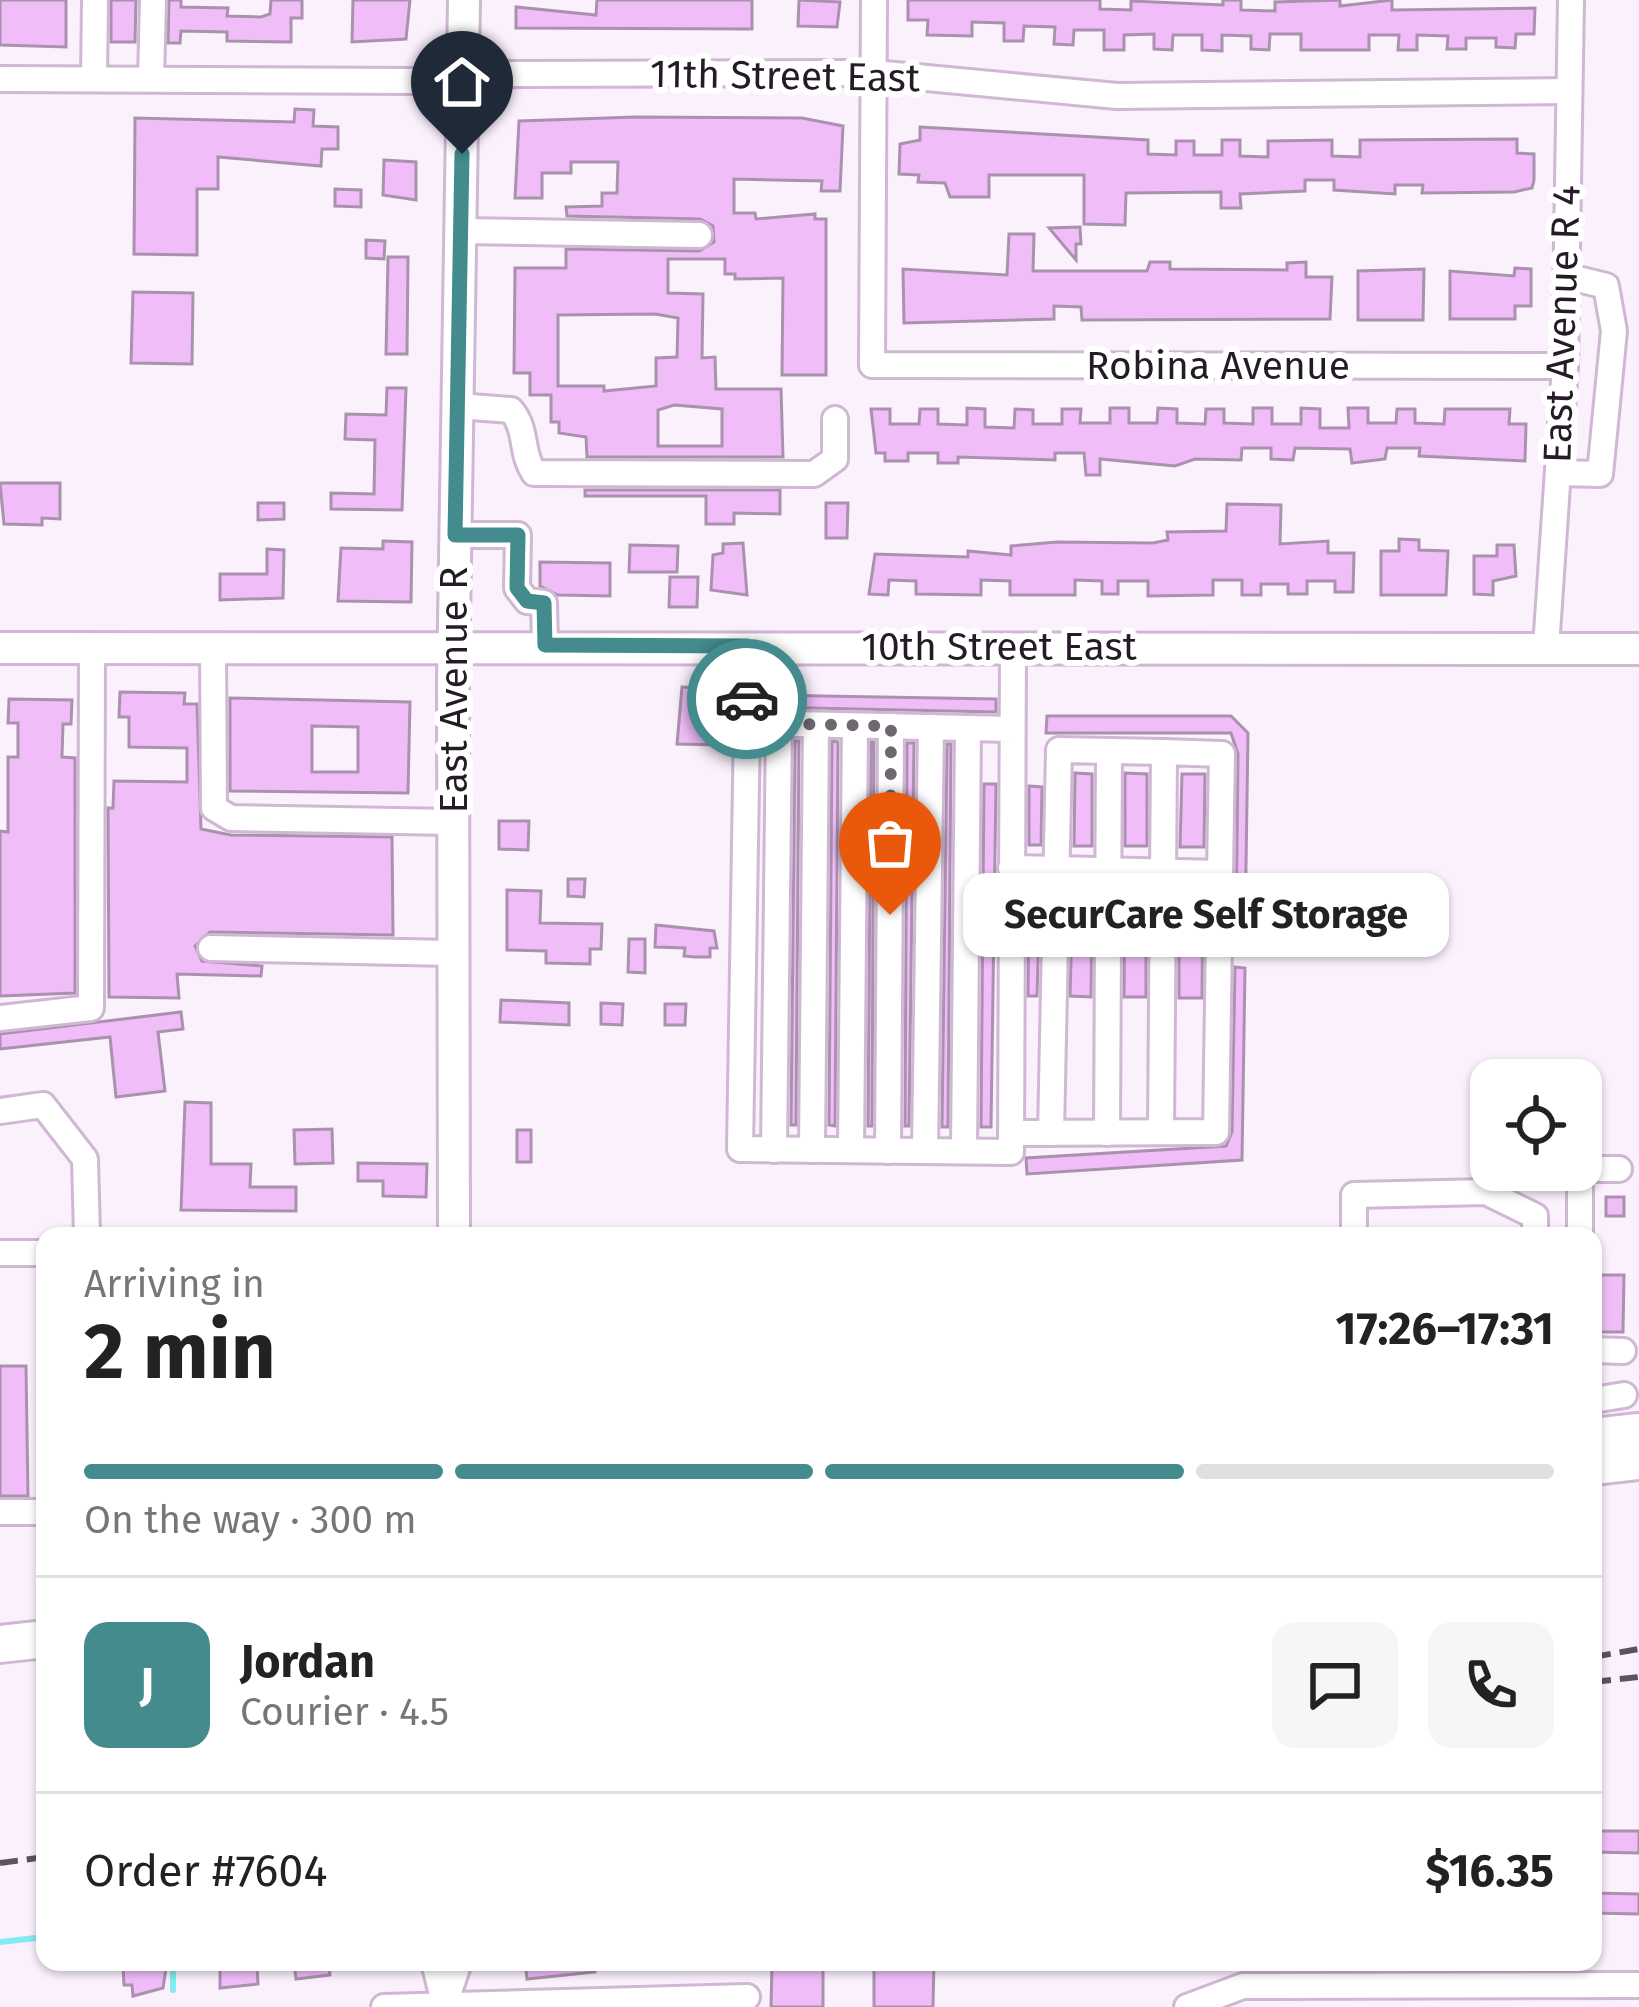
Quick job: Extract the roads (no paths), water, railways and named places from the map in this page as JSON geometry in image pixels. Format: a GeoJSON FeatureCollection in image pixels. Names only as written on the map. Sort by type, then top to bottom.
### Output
{"type":"FeatureCollection","features":[{"type":"Feature","properties":{"kind":"highway"},"geometry":{"type":"LineString","coordinates":[[1602,1436],[1639,1432]]}},
{"type":"Feature","properties":{"kind":"highway"},"geometry":{"type":"LineString","coordinates":[[1602,1465],[1639,1461]]}},
{"type":"Feature","properties":{"kind":"highway"},"geometry":{"type":"LineString","coordinates":[[0,1644],[36,1640]]}},
{"type":"Feature","properties":{"kind":"main road","name":"East Avenue R"},"geometry":{"type":"LineString","coordinates":[[454,1227],[454,647],[464,0]]}},
{"type":"Feature","properties":{"kind":"main road","name":"10th Street East"},"geometry":{"type":"LineString","coordinates":[[0,648],[1639,649]]}},
{"type":"Feature","properties":{"kind":"street"},"geometry":{"type":"LineString","coordinates":[[94,0],[94,79]]}},
{"type":"Feature","properties":{"kind":"street"},"geometry":{"type":"LineString","coordinates":[[152,79],[153,0]]}},
{"type":"Feature","properties":{"kind":"street"},"geometry":{"type":"LineString","coordinates":[[874,0],[874,73]]}},
{"type":"Feature","properties":{"kind":"street","name":"East Avenue R 4"},"geometry":{"type":"LineString","coordinates":[[1546,649],[1564,366],[1570,0]]}},
{"type":"Feature","properties":{"kind":"street","name":"11th Street East"},"geometry":{"type":"LineString","coordinates":[[0,79],[874,73],[1117,96],[1569,91]]}},
{"type":"Feature","properties":{"kind":"street","name":"Robina Avenue"},"geometry":{"type":"LineString","coordinates":[[874,73],[872,365],[1564,366]]}},
{"type":"Feature","properties":{"kind":"street"},"geometry":{"type":"LineString","coordinates":[[461,231],[699,235]]}},
{"type":"Feature","properties":{"kind":"street"},"geometry":{"type":"LineString","coordinates":[[1558,472],[1600,474],[1613,331],[1606,286],[1566,276]]}},
{"type":"Feature","properties":{"kind":"street"},"geometry":{"type":"LineString","coordinates":[[458,406],[511,410],[524,425],[526,462],[534,473],[814,474],[836,459],[835,419]]}},
{"type":"Feature","properties":{"kind":"street"},"geometry":{"type":"LineString","coordinates":[[455,535],[518,524],[517,588],[527,601],[544,603],[545,645]]}},
{"type":"Feature","properties":{"kind":"street"},"geometry":{"type":"LineString","coordinates":[[747,646],[740,1149],[1011,1152],[1013,647]]}},
{"type":"Feature","properties":{"kind":"street"},"geometry":{"type":"LineString","coordinates":[[0,1018],[92,1008],[92,648]]}},
{"type":"Feature","properties":{"kind":"street"},"geometry":{"type":"LineString","coordinates":[[213,648],[214,808],[231,818],[453,822]]}},
{"type":"Feature","properties":{"kind":"street"},"geometry":{"type":"LineString","coordinates":[[747,723],[1012,729]]}},
{"type":"Feature","properties":{"kind":"street"},"geometry":{"type":"LineString","coordinates":[[774,1150],[778,724]]}},
{"type":"Feature","properties":{"kind":"street"},"geometry":{"type":"LineString","coordinates":[[812,1150],[816,725]]}},
{"type":"Feature","properties":{"kind":"street"},"geometry":{"type":"LineString","coordinates":[[851,1150],[855,726]]}},
{"type":"Feature","properties":{"kind":"street"},"geometry":{"type":"LineString","coordinates":[[888,1150],[891,726]]}},
{"type":"Feature","properties":{"kind":"street"},"geometry":{"type":"LineString","coordinates":[[925,1151],[931,727]]}},
{"type":"Feature","properties":{"kind":"street"},"geometry":{"type":"LineString","coordinates":[[964,1151],[968,728]]}},
{"type":"Feature","properties":{"kind":"street"},"geometry":{"type":"LineString","coordinates":[[1011,1133],[1051,1133],[1107,1132],[1216,1132],[1222,754],[1059,750],[1051,1133]]}},
{"type":"Feature","properties":{"kind":"street"},"geometry":{"type":"LineString","coordinates":[[1107,1132],[1109,751]]}},
{"type":"Feature","properties":{"kind":"street"},"geometry":{"type":"LineString","coordinates":[[1160,1132],[1164,752]]}},
{"type":"Feature","properties":{"kind":"street"},"geometry":{"type":"LineString","coordinates":[[1011,868],[1220,873]]}},
{"type":"Feature","properties":{"kind":"street"},"geometry":{"type":"LineString","coordinates":[[212,948],[453,952]]}},
{"type":"Feature","properties":{"kind":"street"},"geometry":{"type":"LineString","coordinates":[[0,1111],[43,1105],[85,1159],[86,1227]]}},
{"type":"Feature","properties":{"kind":"street"},"geometry":{"type":"LineString","coordinates":[[1602,1169],[1619,1169]]}},
{"type":"Feature","properties":{"kind":"street"},"geometry":{"type":"LineString","coordinates":[[1580,1227],[1581,1191]]}},
{"type":"Feature","properties":{"kind":"street"},"geometry":{"type":"LineString","coordinates":[[1354,1227],[1354,1195],[1486,1192],[1535,1216],[1534,1227]]}},
{"type":"Feature","properties":{"kind":"street"},"geometry":{"type":"LineString","coordinates":[[0,1253],[36,1253]]}},
{"type":"Feature","properties":{"kind":"street"},"geometry":{"type":"LineString","coordinates":[[1602,1350],[1623,1351]]}},
{"type":"Feature","properties":{"kind":"street"},"geometry":{"type":"LineString","coordinates":[[1602,1399],[1624,1395]]}},
{"type":"Feature","properties":{"kind":"street"},"geometry":{"type":"LineString","coordinates":[[0,1512],[36,1512]]}},
{"type":"Feature","properties":{"kind":"street"},"geometry":{"type":"LineString","coordinates":[[436,1971],[445,2005]]}},
{"type":"Feature","properties":{"kind":"street"},"geometry":{"type":"LineString","coordinates":[[445,2005],[456,1971]]}},
{"type":"Feature","properties":{"kind":"street"},"geometry":{"type":"LineString","coordinates":[[1187,2007],[1243,1986],[1412,1996],[1576,1996],[1639,1985]]}},
{"type":"Feature","properties":{"kind":"street"},"geometry":{"type":"LineString","coordinates":[[384,2007],[747,1997]]}},
{"type":"Feature","properties":{"kind":"waterway"},"geometry":{"type":"LineString","coordinates":[[0,1942],[36,1938]]}},
{"type":"Feature","properties":{"kind":"waterway"},"geometry":{"type":"LineString","coordinates":[[173,1971],[173,1990]]}},
{"type":"Feature","properties":{"kind":"railway"},"geometry":{"type":"LineString","coordinates":[[1602,1655],[1639,1649]]}},
{"type":"Feature","properties":{"kind":"railway"},"geometry":{"type":"LineString","coordinates":[[1602,1681],[1639,1677]]}},
{"type":"Feature","properties":{"kind":"railway"},"geometry":{"type":"LineString","coordinates":[[0,1863],[36,1858]]}},
{"type":"Feature","properties":{"kind":"place","name":"SecurCare Self Storage"},"geometry":{"type":"Point","coordinates":[890,915]}}]}
